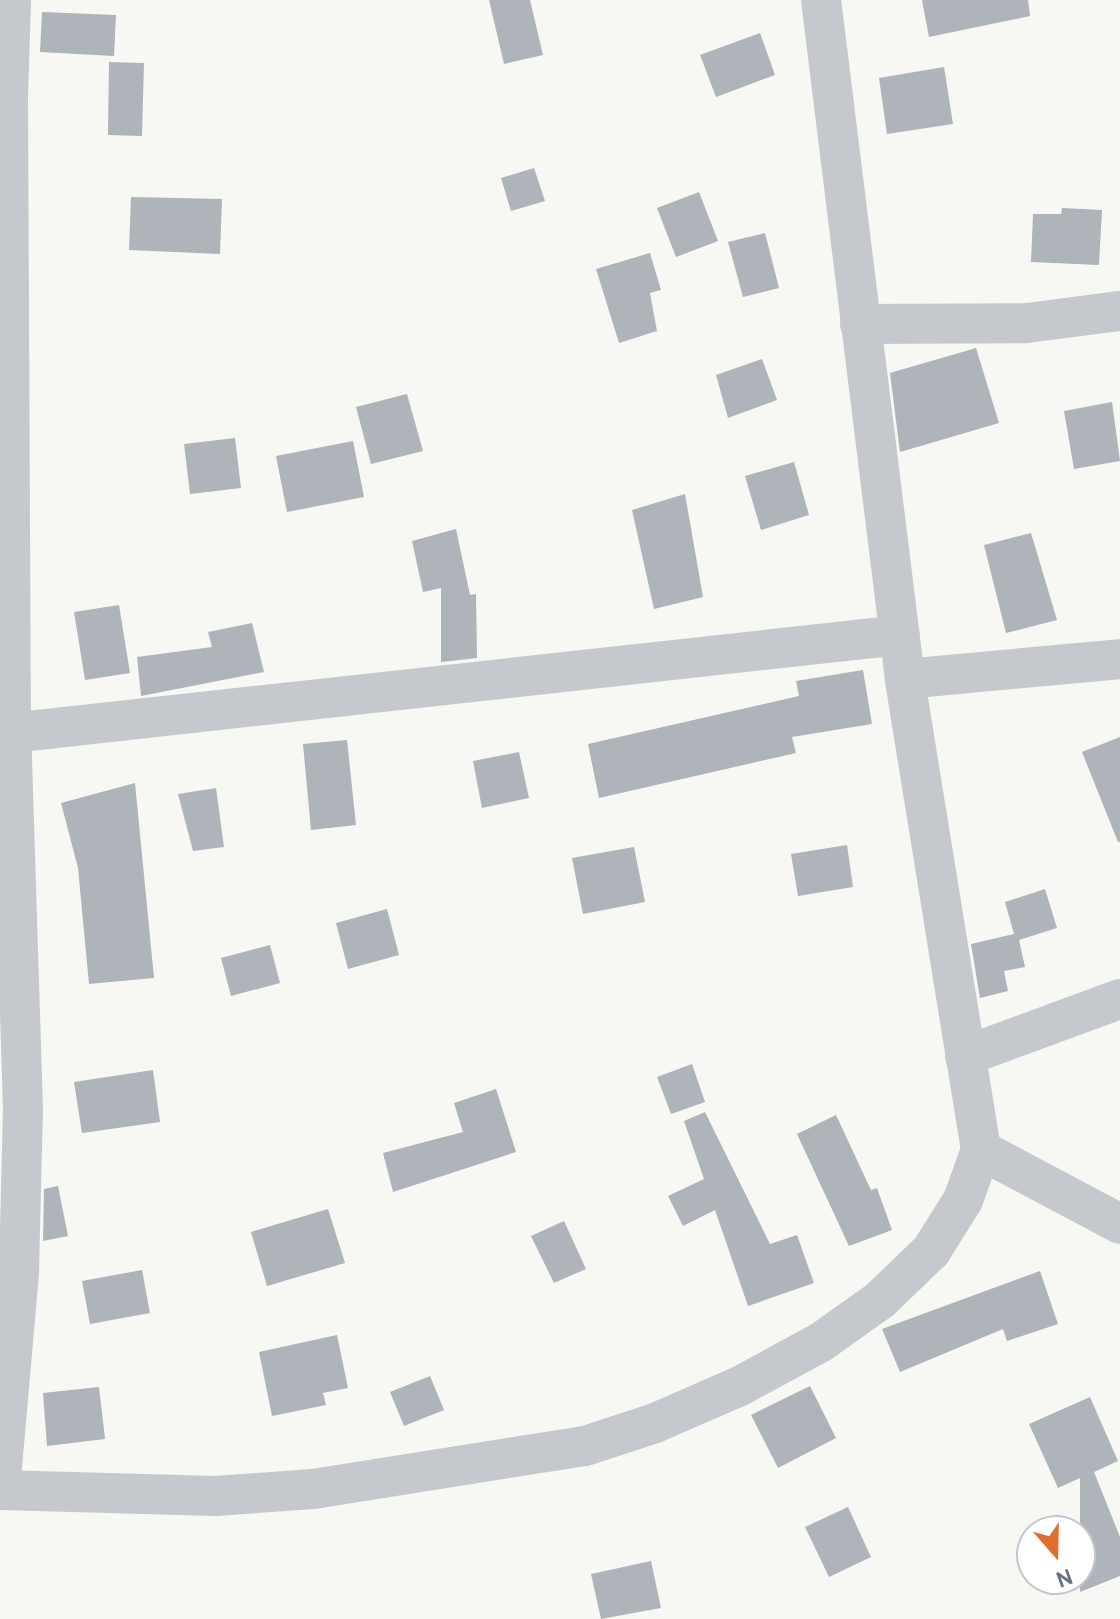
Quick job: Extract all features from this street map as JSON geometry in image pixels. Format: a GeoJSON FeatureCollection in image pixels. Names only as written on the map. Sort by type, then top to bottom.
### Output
{"type":"FeatureCollection","features":[{"type":"Feature","properties":{"kind":"street"},"geometry":{"type":"LineString","coordinates":[[11,0],[8,98],[11,733],[23,1109],[19,1271],[0,1490],[216,1496],[313,1489],[585,1446],[655,1423],[740,1386],[821,1342],[880,1300],[931,1251],[963,1200],[981,1150],[905,679],[821,0]]}},
{"type":"Feature","properties":{"kind":"street"},"geometry":{"type":"LineString","coordinates":[[860,324],[1027,323],[1085,318],[1120,311]]}},
{"type":"Feature","properties":{"kind":"street"},"geometry":{"type":"LineString","coordinates":[[11,733],[900,635]]}},
{"type":"Feature","properties":{"kind":"street"},"geometry":{"type":"LineString","coordinates":[[905,679],[1120,659]]}},
{"type":"Feature","properties":{"kind":"street"},"geometry":{"type":"LineString","coordinates":[[965,1056],[1120,999]]}},
{"type":"Feature","properties":{"kind":"street"},"geometry":{"type":"LineString","coordinates":[[981,1150],[1120,1224]]}},
{"type":"Feature","properties":{"kind":"building"},"geometry":{"type":"Polygon","coordinates":[[[489,0],[530,0],[543,55],[504,64],[489,0]]]}},
{"type":"Feature","properties":{"kind":"building"},"geometry":{"type":"Polygon","coordinates":[[[922,0],[1028,0],[1030,16],[929,37],[922,0]]]}},
{"type":"Feature","properties":{"kind":"building"},"geometry":{"type":"Polygon","coordinates":[[[42,12],[116,15],[114,56],[40,52],[42,12]]]}},
{"type":"Feature","properties":{"kind":"building"},"geometry":{"type":"Polygon","coordinates":[[[760,33],[775,75],[716,97],[700,55],[760,33]]]}},
{"type":"Feature","properties":{"kind":"building"},"geometry":{"type":"Polygon","coordinates":[[[109,62],[144,63],[142,136],[108,135],[109,62]]]}},
{"type":"Feature","properties":{"kind":"building"},"geometry":{"type":"Polygon","coordinates":[[[944,67],[953,124],[887,134],[879,78],[944,67]]]}},
{"type":"Feature","properties":{"kind":"building"},"geometry":{"type":"Polygon","coordinates":[[[534,168],[545,201],[511,211],[501,178],[534,168]]]}},
{"type":"Feature","properties":{"kind":"building"},"geometry":{"type":"Polygon","coordinates":[[[699,192],[718,241],[676,257],[657,208],[699,192]]]}},
{"type":"Feature","properties":{"kind":"building"},"geometry":{"type":"Polygon","coordinates":[[[131,197],[222,199],[220,254],[129,250],[131,197]]]}},
{"type":"Feature","properties":{"kind":"building"},"geometry":{"type":"Polygon","coordinates":[[[1062,208],[1102,210],[1099,265],[1031,262],[1033,214],[1061,214],[1062,208]]]}},
{"type":"Feature","properties":{"kind":"building"},"geometry":{"type":"Polygon","coordinates":[[[765,233],[779,288],[743,297],[728,242],[765,233]]]}},
{"type":"Feature","properties":{"kind":"building"},"geometry":{"type":"Polygon","coordinates":[[[650,253],[661,290],[650,293],[657,331],[619,343],[596,269],[650,253]]]}},
{"type":"Feature","properties":{"kind":"building"},"geometry":{"type":"Polygon","coordinates":[[[976,348],[999,423],[900,452],[890,373],[976,348]]]}},
{"type":"Feature","properties":{"kind":"building"},"geometry":{"type":"Polygon","coordinates":[[[762,359],[777,400],[728,418],[716,375],[762,359]]]}},
{"type":"Feature","properties":{"kind":"building"},"geometry":{"type":"Polygon","coordinates":[[[407,394],[423,451],[371,464],[356,407],[407,394]]]}},
{"type":"Feature","properties":{"kind":"building"},"geometry":{"type":"Polygon","coordinates":[[[1112,402],[1120,461],[1074,469],[1064,411],[1112,402]]]}},
{"type":"Feature","properties":{"kind":"building"},"geometry":{"type":"Polygon","coordinates":[[[235,438],[241,488],[190,494],[184,444],[235,438]]]}},
{"type":"Feature","properties":{"kind":"building"},"geometry":{"type":"Polygon","coordinates":[[[353,441],[364,497],[287,512],[276,456],[353,441]]]}},
{"type":"Feature","properties":{"kind":"building"},"geometry":{"type":"Polygon","coordinates":[[[794,462],[809,515],[761,530],[745,476],[794,462]]]}},
{"type":"Feature","properties":{"kind":"building"},"geometry":{"type":"Polygon","coordinates":[[[685,494],[703,597],[654,609],[632,510],[685,494]]]}},
{"type":"Feature","properties":{"kind":"building"},"geometry":{"type":"Polygon","coordinates":[[[456,529],[470,595],[476,594],[477,658],[441,662],[441,588],[423,592],[412,541],[456,529]]]}},
{"type":"Feature","properties":{"kind":"building"},"geometry":{"type":"Polygon","coordinates":[[[1031,533],[1057,620],[1006,633],[984,545],[1031,533]]]}},
{"type":"Feature","properties":{"kind":"building"},"geometry":{"type":"Polygon","coordinates":[[[119,605],[130,673],[85,680],[74,612],[119,605]]]}},
{"type":"Feature","properties":{"kind":"building"},"geometry":{"type":"Polygon","coordinates":[[[252,623],[264,672],[141,696],[137,657],[212,647],[208,632],[252,623]]]}},
{"type":"Feature","properties":{"kind":"building"},"geometry":{"type":"Polygon","coordinates":[[[863,670],[872,724],[792,737],[796,753],[599,798],[588,744],[799,696],[796,681],[863,670]]]}},
{"type":"Feature","properties":{"kind":"building"},"geometry":{"type":"Polygon","coordinates":[[[1120,737],[1120,842],[1118,842],[1082,752],[1120,737]]]}},
{"type":"Feature","properties":{"kind":"building"},"geometry":{"type":"Polygon","coordinates":[[[347,740],[356,825],[311,830],[303,744],[347,740]]]}},
{"type":"Feature","properties":{"kind":"building"},"geometry":{"type":"Polygon","coordinates":[[[519,752],[529,798],[482,808],[473,761],[519,752]]]}},
{"type":"Feature","properties":{"kind":"building"},"geometry":{"type":"Polygon","coordinates":[[[135,783],[154,978],[89,984],[78,868],[61,803],[135,783]]]}},
{"type":"Feature","properties":{"kind":"building"},"geometry":{"type":"Polygon","coordinates":[[[216,788],[224,847],[193,851],[178,794],[216,788]]]}},
{"type":"Feature","properties":{"kind":"building"},"geometry":{"type":"Polygon","coordinates":[[[847,845],[853,887],[798,896],[791,854],[847,845]]]}},
{"type":"Feature","properties":{"kind":"building"},"geometry":{"type":"Polygon","coordinates":[[[634,847],[645,902],[583,914],[572,858],[634,847]]]}},
{"type":"Feature","properties":{"kind":"building"},"geometry":{"type":"Polygon","coordinates":[[[1045,889],[1057,928],[1019,940],[1025,967],[1004,971],[1008,991],[980,998],[971,944],[1014,934],[1005,902],[1045,889]]]}},
{"type":"Feature","properties":{"kind":"building"},"geometry":{"type":"Polygon","coordinates":[[[387,909],[399,955],[348,969],[336,923],[387,909]]]}},
{"type":"Feature","properties":{"kind":"building"},"geometry":{"type":"Polygon","coordinates":[[[270,945],[280,983],[231,996],[221,958],[270,945]]]}},
{"type":"Feature","properties":{"kind":"building"},"geometry":{"type":"Polygon","coordinates":[[[692,1064],[705,1102],[671,1114],[657,1077],[692,1064]]]}},
{"type":"Feature","properties":{"kind":"building"},"geometry":{"type":"Polygon","coordinates":[[[153,1070],[160,1122],[82,1133],[74,1082],[153,1070]]]}},
{"type":"Feature","properties":{"kind":"building"},"geometry":{"type":"Polygon","coordinates":[[[496,1089],[516,1152],[393,1192],[383,1153],[463,1132],[454,1103],[496,1089]]]}},
{"type":"Feature","properties":{"kind":"building"},"geometry":{"type":"Polygon","coordinates":[[[705,1112],[770,1244],[797,1235],[814,1283],[748,1306],[715,1210],[683,1226],[668,1196],[704,1179],[684,1121],[705,1112]]]}},
{"type":"Feature","properties":{"kind":"building"},"geometry":{"type":"Polygon","coordinates":[[[836,1115],[871,1190],[877,1188],[892,1230],[849,1246],[797,1134],[836,1115]]]}},
{"type":"Feature","properties":{"kind":"building"},"geometry":{"type":"Polygon","coordinates":[[[58,1186],[68,1236],[43,1241],[44,1189],[58,1186]]]}},
{"type":"Feature","properties":{"kind":"building"},"geometry":{"type":"Polygon","coordinates":[[[328,1209],[345,1263],[267,1286],[251,1232],[328,1209]]]}},
{"type":"Feature","properties":{"kind":"building"},"geometry":{"type":"Polygon","coordinates":[[[564,1221],[586,1269],[554,1283],[531,1236],[564,1221]]]}},
{"type":"Feature","properties":{"kind":"building"},"geometry":{"type":"Polygon","coordinates":[[[142,1270],[150,1313],[90,1324],[82,1281],[142,1270]]]}},
{"type":"Feature","properties":{"kind":"building"},"geometry":{"type":"Polygon","coordinates":[[[1040,1271],[1058,1324],[1007,1341],[1003,1329],[900,1372],[882,1329],[1040,1271]]]}},
{"type":"Feature","properties":{"kind":"building"},"geometry":{"type":"Polygon","coordinates":[[[337,1335],[348,1388],[323,1393],[326,1405],[272,1416],[259,1352],[337,1335]]]}},
{"type":"Feature","properties":{"kind":"building"},"geometry":{"type":"Polygon","coordinates":[[[430,1376],[444,1410],[404,1426],[390,1392],[430,1376]]]}},
{"type":"Feature","properties":{"kind":"building"},"geometry":{"type":"Polygon","coordinates":[[[810,1386],[836,1438],[778,1468],[751,1415],[810,1386]]]}},
{"type":"Feature","properties":{"kind":"building"},"geometry":{"type":"Polygon","coordinates":[[[99,1387],[105,1439],[47,1446],[43,1393],[99,1387]]]}},
{"type":"Feature","properties":{"kind":"building"},"geometry":{"type":"Polygon","coordinates":[[[1090,1397],[1118,1461],[1094,1472],[1120,1537],[1120,1576],[1096,1586],[1096,1515],[1080,1515],[1080,1478],[1058,1488],[1029,1424],[1090,1397]]]}},
{"type":"Feature","properties":{"kind":"building"},"geometry":{"type":"Polygon","coordinates":[[[848,1507],[871,1557],[829,1577],[805,1527],[848,1507]]]}},
{"type":"Feature","properties":{"kind":"building"},"geometry":{"type":"Polygon","coordinates":[[[651,1561],[661,1608],[601,1619],[591,1574],[651,1561]]]}}]}
